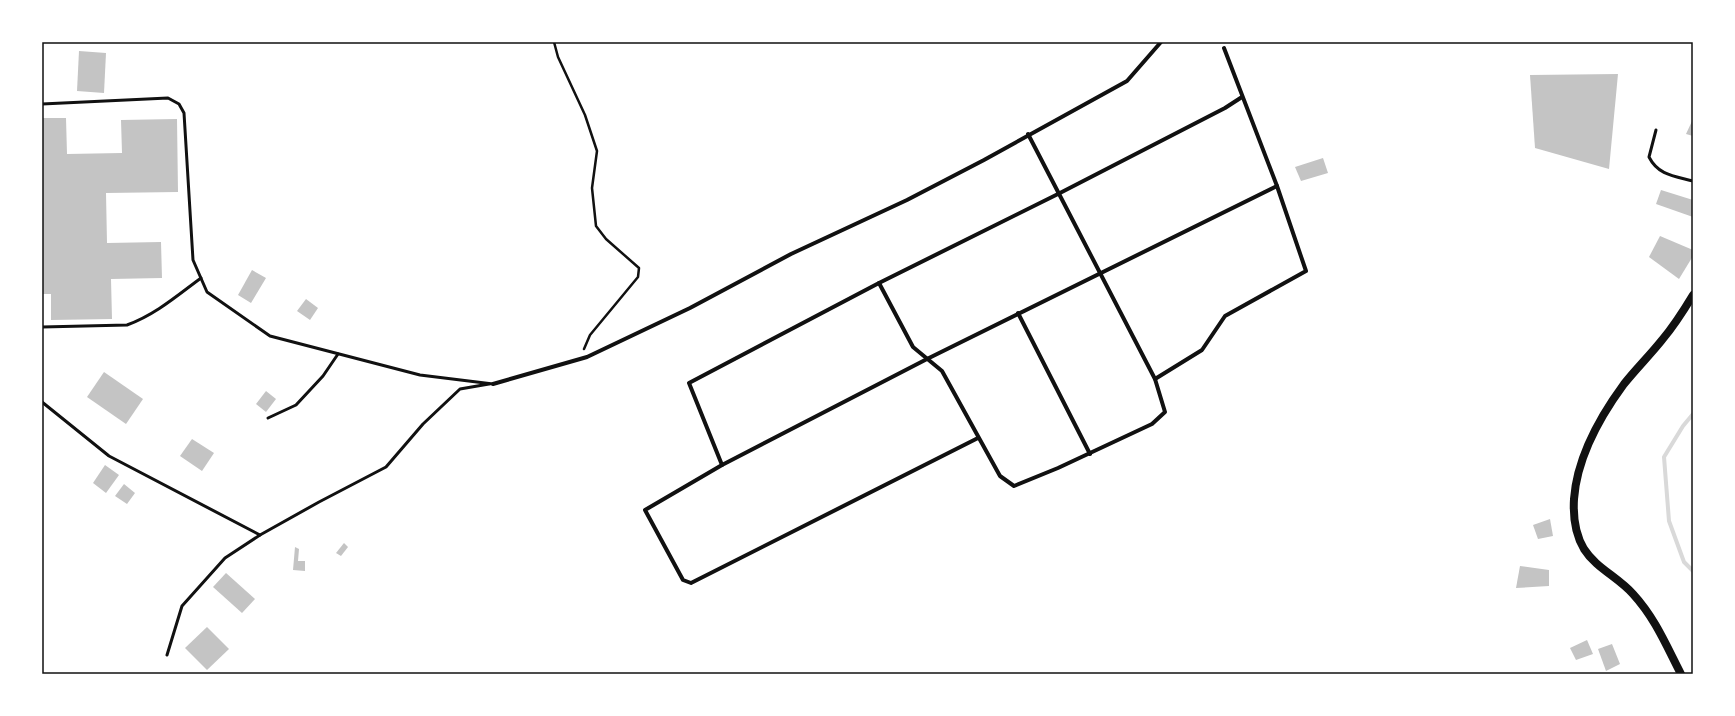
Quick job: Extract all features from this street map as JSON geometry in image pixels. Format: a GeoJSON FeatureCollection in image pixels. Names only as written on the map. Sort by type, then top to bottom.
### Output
{"type":"FeatureCollection","features":[{"type":"Feature","properties":{"kind":"main road"},"geometry":{"type":"LineString","coordinates":[[1681,674],[1651,616],[1632,592],[1592,559],[1583,548],[1578,536],[1573,512],[1575,488],[1582,458],[1594,429],[1624,384],[1663,339],[1693,295]]}},
{"type":"Feature","properties":{"kind":"street"},"geometry":{"type":"LineString","coordinates":[[493,384],[587,357],[690,308],[791,254],[914,196],[984,160],[1028,134],[1127,81],[1161,42]]}},
{"type":"Feature","properties":{"kind":"street"},"geometry":{"type":"LineString","coordinates":[[1155,379],[1202,350],[1225,316],[1306,271],[1277,186],[1224,48]]}},
{"type":"Feature","properties":{"kind":"street"},"geometry":{"type":"LineString","coordinates":[[722,465],[689,384],[879,283],[1058,194],[1225,108],[1242,97]]}},
{"type":"Feature","properties":{"kind":"street"},"geometry":{"type":"LineString","coordinates":[[879,283],[913,347],[942,371],[1000,476],[1014,486],[1090,454],[1152,424],[1165,412],[1155,379],[1099,274],[1028,134]]}},
{"type":"Feature","properties":{"kind":"street"},"geometry":{"type":"LineString","coordinates":[[978,438],[691,583],[683,580],[645,510],[722,465],[928,359],[1018,313],[1277,186]]}},
{"type":"Feature","properties":{"kind":"street"},"geometry":{"type":"LineString","coordinates":[[1018,313],[1090,454]]}},
{"type":"Feature","properties":{"kind":"lane"},"geometry":{"type":"LineString","coordinates":[[42,104],[168,98],[179,104],[184,113],[193,260],[207,292],[270,336],[420,375],[493,384]]}},
{"type":"Feature","properties":{"kind":"lane"},"geometry":{"type":"LineString","coordinates":[[1656,130],[1649,156],[1653,165],[1662,172],[1693,181]]}},
{"type":"Feature","properties":{"kind":"lane"},"geometry":{"type":"LineString","coordinates":[[42,327],[127,325],[139,321],[156,311],[201,278]]}},
{"type":"Feature","properties":{"kind":"lane"},"geometry":{"type":"LineString","coordinates":[[268,418],[296,405],[323,376],[338,354]]}},
{"type":"Feature","properties":{"kind":"lane"},"geometry":{"type":"LineString","coordinates":[[167,655],[182,606],[225,558],[260,535],[319,502],[386,468],[423,424],[460,389],[493,384]]}},
{"type":"Feature","properties":{"kind":"lane"},"geometry":{"type":"LineString","coordinates":[[42,402],[109,456],[260,535]]}},
{"type":"Feature","properties":{"kind":"path"},"geometry":{"type":"LineString","coordinates":[[554,42],[558,57],[585,115],[597,151],[592,188],[596,226],[606,239],[639,268],[638,277],[590,335],[580,359]]}},
{"type":"Feature","properties":{"kind":"building"},"geometry":{"type":"Polygon","coordinates":[[[79,51],[106,53],[104,93],[77,91],[79,51]]]}},
{"type":"Feature","properties":{"kind":"building"},"geometry":{"type":"Polygon","coordinates":[[[1618,74],[1609,169],[1535,148],[1530,75],[1618,74]]]}},
{"type":"Feature","properties":{"kind":"building"},"geometry":{"type":"Polygon","coordinates":[[[43,118],[66,118],[67,154],[122,153],[121,120],[177,119],[178,192],[106,193],[107,243],[161,242],[162,278],[111,279],[112,319],[51,320],[51,294],[42,294],[43,118]]]}},
{"type":"Feature","properties":{"kind":"building"},"geometry":{"type":"Polygon","coordinates":[[[1693,119],[1693,136],[1686,134],[1693,119]]]}},
{"type":"Feature","properties":{"kind":"building"},"geometry":{"type":"Polygon","coordinates":[[[1323,158],[1328,173],[1301,181],[1295,167],[1323,158]]]}},
{"type":"Feature","properties":{"kind":"building"},"geometry":{"type":"Polygon","coordinates":[[[1661,190],[1693,200],[1693,217],[1656,204],[1661,190]]]}},
{"type":"Feature","properties":{"kind":"building"},"geometry":{"type":"Polygon","coordinates":[[[1660,236],[1693,250],[1693,256],[1679,279],[1649,257],[1660,236]]]}},
{"type":"Feature","properties":{"kind":"building"},"geometry":{"type":"Polygon","coordinates":[[[252,270],[266,278],[251,303],[238,295],[252,270]]]}},
{"type":"Feature","properties":{"kind":"building"},"geometry":{"type":"Polygon","coordinates":[[[306,299],[318,308],[310,320],[297,311],[306,299]]]}},
{"type":"Feature","properties":{"kind":"building"},"geometry":{"type":"Polygon","coordinates":[[[104,372],[143,399],[126,424],[87,397],[104,372]]]}},
{"type":"Feature","properties":{"kind":"building"},"geometry":{"type":"Polygon","coordinates":[[[266,391],[276,399],[266,412],[256,404],[266,391]]]}},
{"type":"Feature","properties":{"kind":"building"},"geometry":{"type":"Polygon","coordinates":[[[192,439],[214,453],[202,471],[180,456],[192,439]]]}},
{"type":"Feature","properties":{"kind":"building"},"geometry":{"type":"Polygon","coordinates":[[[105,465],[119,475],[106,493],[93,483],[105,465]]]}},
{"type":"Feature","properties":{"kind":"building"},"geometry":{"type":"Polygon","coordinates":[[[124,484],[135,493],[127,504],[115,496],[124,484]]]}},
{"type":"Feature","properties":{"kind":"building"},"geometry":{"type":"Polygon","coordinates":[[[1550,519],[1553,536],[1538,539],[1533,525],[1550,519]]]}},
{"type":"Feature","properties":{"kind":"building"},"geometry":{"type":"Polygon","coordinates":[[[344,543],[348,547],[341,556],[336,553],[344,543]]]}},
{"type":"Feature","properties":{"kind":"building"},"geometry":{"type":"Polygon","coordinates":[[[295,547],[299,549],[298,561],[305,561],[305,571],[293,570],[295,547]]]}},
{"type":"Feature","properties":{"kind":"building"},"geometry":{"type":"Polygon","coordinates":[[[1520,566],[1549,570],[1549,586],[1516,588],[1520,566]]]}},
{"type":"Feature","properties":{"kind":"building"},"geometry":{"type":"Polygon","coordinates":[[[226,573],[255,599],[242,613],[213,587],[226,573]]]}},
{"type":"Feature","properties":{"kind":"building"},"geometry":{"type":"Polygon","coordinates":[[[207,627],[229,649],[207,670],[185,648],[207,627]]]}},
{"type":"Feature","properties":{"kind":"building"},"geometry":{"type":"Polygon","coordinates":[[[1587,640],[1593,654],[1576,660],[1570,648],[1587,640]]]}},
{"type":"Feature","properties":{"kind":"building"},"geometry":{"type":"Polygon","coordinates":[[[1612,644],[1620,664],[1606,671],[1598,649],[1612,644]]]}},
{"type":"Feature","properties":{"kind":"waterway"},"geometry":{"type":"LineString","coordinates":[[1693,414],[1683,426],[1664,457],[1669,521],[1684,562],[1693,571]]}}]}
